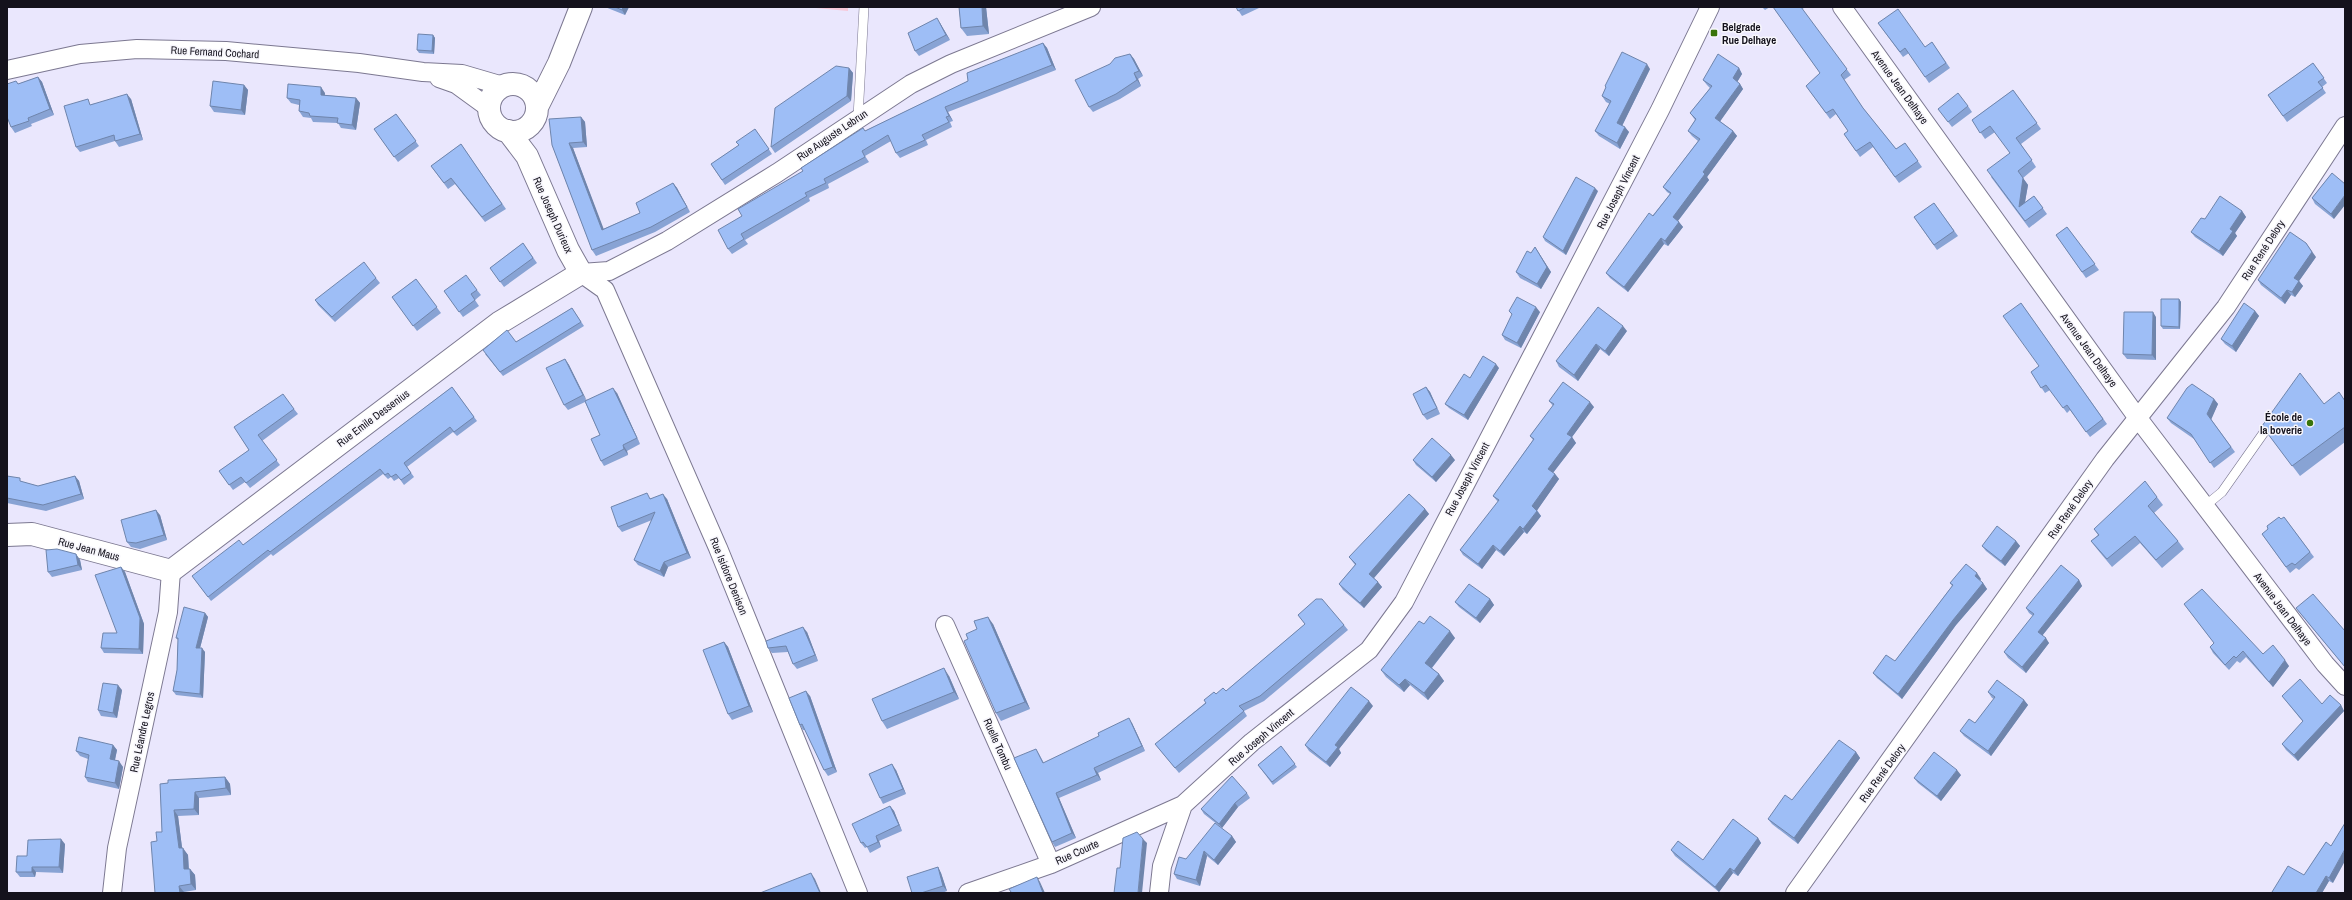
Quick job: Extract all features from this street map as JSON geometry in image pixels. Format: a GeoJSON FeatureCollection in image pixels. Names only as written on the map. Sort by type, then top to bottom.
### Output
{"type":"FeatureCollection","features":[{"type":"Feature","properties":{"kind":"street"},"geometry":{"type":"LineString","coordinates":[[559,63],[513,86],[494,92],[489,108],[494,123],[518,129],[536,114],[537,107],[559,63],[581,7]]}},
{"type":"Feature","properties":{"kind":"street","name":"Rue Auguste Lebrun"},"geometry":{"type":"LineString","coordinates":[[581,273],[609,271],[667,242],[911,84],[951,64],[1091,7]]}},
{"type":"Feature","properties":{"kind":"street","name":"Rue Joseph Vincent"},"geometry":{"type":"LineString","coordinates":[[1159,893],[1162,866],[1183,805],[1252,742],[1368,650],[1404,602],[1621,186],[1710,7]]}},
{"type":"Feature","properties":{"kind":"street","name":"Avenue Jean Delhaye"},"geometry":{"type":"LineString","coordinates":[[1842,7],[2137,416],[2325,664],[2345,686]]}},
{"type":"Feature","properties":{"kind":"street","name":"Rue Fernand Cochard"},"geometry":{"type":"LineString","coordinates":[[7,70],[80,54],[137,49],[226,51],[423,72],[462,74],[513,86]]}},
{"type":"Feature","properties":{"kind":"street","name":"Rue Fernand Cochard"},"geometry":{"type":"LineString","coordinates":[[423,72],[456,84],[489,108]]}},
{"type":"Feature","properties":{"kind":"street"},"geometry":{"type":"LineString","coordinates":[[513,86],[532,95],[537,107]]}},
{"type":"Feature","properties":{"kind":"street","name":"Rue René Delory"},"geometry":{"type":"LineString","coordinates":[[1795,893],[2137,416],[2226,307],[2345,126]]}},
{"type":"Feature","properties":{"kind":"street","name":"Rue Joseph Durieux"},"geometry":{"type":"LineString","coordinates":[[518,129],[527,156],[568,250],[581,273]]}},
{"type":"Feature","properties":{"kind":"street","name":"Rue Emile Dessenius"},"geometry":{"type":"LineString","coordinates":[[171,571],[499,323],[581,273]]}},
{"type":"Feature","properties":{"kind":"street","name":"Rue Isidore Denison"},"geometry":{"type":"LineString","coordinates":[[581,273],[605,290],[718,548],[858,893]]}},
{"type":"Feature","properties":{"kind":"street","name":"Rue Jean Maus"},"geometry":{"type":"LineString","coordinates":[[7,535],[32,534],[171,571]]}},
{"type":"Feature","properties":{"kind":"street","name":"Rue Léandre Legros"},"geometry":{"type":"LineString","coordinates":[[112,893],[111,887],[117,848],[168,612],[171,571]]}},
{"type":"Feature","properties":{"kind":"street","name":"Ruelle Tombu"},"geometry":{"type":"LineString","coordinates":[[945,625],[1051,864]]}},
{"type":"Feature","properties":{"kind":"street","name":"Rue Courte"},"geometry":{"type":"LineString","coordinates":[[968,893],[1051,864],[1183,805]]}},
{"type":"Feature","properties":{"kind":"lane"},"geometry":{"type":"LineString","coordinates":[[858,117],[864,7]]}},
{"type":"Feature","properties":{"kind":"lane"},"geometry":{"type":"LineString","coordinates":[[2205,506],[2222,492],[2280,410]]}},
{"type":"Feature","properties":{"kind":"shaded area"},"geometry":{"type":"Polygon","coordinates":[[[805,7],[848,7],[848,11],[805,7]]]}},
{"type":"Feature","properties":{"kind":"building"},"geometry":{"type":"Polygon","coordinates":[[[615,7],[623,7],[622,10],[615,7]]]}},
{"type":"Feature","properties":{"kind":"building"},"geometry":{"type":"Polygon","coordinates":[[[959,7],[982,7],[983,26],[961,28],[959,7]]]}},
{"type":"Feature","properties":{"kind":"building"},"geometry":{"type":"Polygon","coordinates":[[[1236,7],[1246,7],[1238,11],[1236,7]]]}},
{"type":"Feature","properties":{"kind":"building"},"geometry":{"type":"Polygon","coordinates":[[[1773,7],[1801,7],[1847,69],[1841,75],[1863,108],[1896,149],[1905,143],[1918,161],[1895,177],[1870,142],[1856,151],[1844,134],[1848,131],[1833,109],[1826,113],[1806,86],[1820,73],[1773,7]]]}},
{"type":"Feature","properties":{"kind":"building"},"geometry":{"type":"Polygon","coordinates":[[[1898,9],[1925,47],[1932,42],[1946,63],[1925,77],[1905,48],[1900,52],[1878,23],[1898,9]]]}},
{"type":"Feature","properties":{"kind":"building"},"geometry":{"type":"Polygon","coordinates":[[[937,18],[946,35],[915,51],[908,33],[937,18]]]}},
{"type":"Feature","properties":{"kind":"building"},"geometry":{"type":"Polygon","coordinates":[[[418,34],[433,35],[432,51],[417,50],[418,34]]]}},
{"type":"Feature","properties":{"kind":"building"},"geometry":{"type":"Polygon","coordinates":[[[1043,43],[1052,65],[945,107],[949,116],[946,117],[949,122],[922,135],[925,140],[896,153],[888,135],[862,151],[865,157],[824,179],[826,183],[805,193],[807,196],[741,234],[744,239],[728,249],[718,230],[742,216],[738,209],[803,171],[801,168],[863,128],[865,131],[968,81],[967,73],[1043,43]]]}},
{"type":"Feature","properties":{"kind":"building"},"geometry":{"type":"Polygon","coordinates":[[[1622,52],[1647,64],[1617,123],[1625,127],[1617,143],[1595,131],[1611,101],[1602,96],[1606,87],[1605,86],[1622,52]]]}},
{"type":"Feature","properties":{"kind":"building"},"geometry":{"type":"Polygon","coordinates":[[[1130,54],[1139,71],[1134,73],[1137,80],[1116,94],[1089,107],[1075,80],[1110,64],[1115,58],[1130,54]]]}},
{"type":"Feature","properties":{"kind":"building"},"geometry":{"type":"Polygon","coordinates":[[[1718,54],[1739,68],[1733,78],[1740,84],[1715,118],[1733,131],[1703,172],[1705,174],[1673,217],[1679,222],[1665,241],[1661,238],[1624,287],[1606,273],[1649,213],[1653,216],[1671,193],[1663,187],[1700,139],[1688,131],[1696,119],[1690,113],[1712,86],[1703,80],[1718,54]]]}},
{"type":"Feature","properties":{"kind":"building"},"geometry":{"type":"Polygon","coordinates":[[[2313,63],[2324,78],[2318,82],[2323,88],[2283,116],[2268,95],[2313,63]]]}},
{"type":"Feature","properties":{"kind":"building"},"geometry":{"type":"Polygon","coordinates":[[[836,66],[849,68],[847,96],[771,147],[775,108],[836,66]]]}},
{"type":"Feature","properties":{"kind":"building"},"geometry":{"type":"Polygon","coordinates":[[[38,77],[50,109],[28,118],[29,121],[11,127],[7,117],[7,84],[16,81],[18,84],[38,77]]]}},
{"type":"Feature","properties":{"kind":"building"},"geometry":{"type":"Polygon","coordinates":[[[213,81],[244,85],[241,110],[210,106],[213,81]]]}},
{"type":"Feature","properties":{"kind":"building"},"geometry":{"type":"Polygon","coordinates":[[[288,84],[321,87],[321,95],[356,98],[352,125],[337,123],[338,118],[310,116],[309,113],[299,111],[300,100],[287,98],[288,84]]]}},
{"type":"Feature","properties":{"kind":"building"},"geometry":{"type":"Polygon","coordinates":[[[2013,90],[2037,123],[2016,138],[2032,160],[2018,171],[2023,178],[2019,207],[2034,196],[2043,208],[2025,221],[1987,170],[2010,153],[1990,126],[1980,133],[1972,120],[2013,90]]]}},
{"type":"Feature","properties":{"kind":"building"},"geometry":{"type":"Polygon","coordinates":[[[1958,93],[1968,106],[1948,122],[1938,109],[1958,93]]]}},
{"type":"Feature","properties":{"kind":"building"},"geometry":{"type":"Polygon","coordinates":[[[127,94],[140,134],[115,141],[114,135],[76,147],[64,106],[88,99],[90,105],[127,94]]]}},
{"type":"Feature","properties":{"kind":"building"},"geometry":{"type":"Polygon","coordinates":[[[396,114],[416,141],[394,157],[374,129],[396,114]]]}},
{"type":"Feature","properties":{"kind":"building"},"geometry":{"type":"Polygon","coordinates":[[[581,117],[583,142],[569,143],[602,230],[640,213],[636,203],[673,183],[687,207],[651,227],[592,250],[552,145],[549,119],[581,117]]]}},
{"type":"Feature","properties":{"kind":"building"},"geometry":{"type":"Polygon","coordinates":[[[755,129],[769,149],[722,180],[711,164],[739,145],[736,142],[755,129]]]}},
{"type":"Feature","properties":{"kind":"building"},"geometry":{"type":"Polygon","coordinates":[[[461,144],[502,204],[482,217],[451,178],[444,183],[431,166],[461,144]]]}},
{"type":"Feature","properties":{"kind":"building"},"geometry":{"type":"Polygon","coordinates":[[[2332,173],[2345,184],[2345,195],[2331,214],[2312,198],[2332,173]]]}},
{"type":"Feature","properties":{"kind":"building"},"geometry":{"type":"Polygon","coordinates":[[[1576,177],[1595,188],[1563,251],[1543,237],[1576,177]]]}},
{"type":"Feature","properties":{"kind":"building"},"geometry":{"type":"Polygon","coordinates":[[[2220,196],[2242,211],[2230,229],[2233,231],[2219,251],[2191,232],[2201,218],[2205,219],[2220,196]]]}},
{"type":"Feature","properties":{"kind":"building"},"geometry":{"type":"Polygon","coordinates":[[[1934,203],[1954,231],[1934,245],[1914,217],[1934,203]]]}},
{"type":"Feature","properties":{"kind":"building"},"geometry":{"type":"Polygon","coordinates":[[[2067,227],[2095,264],[2082,272],[2056,235],[2067,227]]]}},
{"type":"Feature","properties":{"kind":"building"},"geometry":{"type":"Polygon","coordinates":[[[2290,232],[2306,243],[2312,252],[2294,278],[2299,281],[2292,292],[2287,290],[2281,298],[2258,280],[2290,232]]]}},
{"type":"Feature","properties":{"kind":"building"},"geometry":{"type":"Polygon","coordinates":[[[523,243],[533,258],[500,282],[490,268],[523,243]]]}},
{"type":"Feature","properties":{"kind":"building"},"geometry":{"type":"Polygon","coordinates":[[[1535,247],[1547,267],[1537,284],[1516,272],[1527,251],[1531,253],[1535,247]]]}},
{"type":"Feature","properties":{"kind":"building"},"geometry":{"type":"Polygon","coordinates":[[[364,262],[376,278],[332,317],[315,300],[364,262]]]}},
{"type":"Feature","properties":{"kind":"building"},"geometry":{"type":"Polygon","coordinates":[[[466,275],[477,290],[471,294],[475,300],[459,312],[444,291],[466,275]]]}},
{"type":"Feature","properties":{"kind":"building"},"geometry":{"type":"Polygon","coordinates":[[[416,279],[437,307],[413,326],[392,297],[416,279]]]}},
{"type":"Feature","properties":{"kind":"building"},"geometry":{"type":"Polygon","coordinates":[[[1517,297],[1536,307],[1517,343],[1502,335],[1512,314],[1509,311],[1517,297]]]}},
{"type":"Feature","properties":{"kind":"building"},"geometry":{"type":"Polygon","coordinates":[[[2161,299],[2179,299],[2179,327],[2161,326],[2161,299]]]}},
{"type":"Feature","properties":{"kind":"building"},"geometry":{"type":"Polygon","coordinates":[[[2021,303],[2103,419],[2086,432],[2067,405],[2063,408],[2046,385],[2041,388],[2031,372],[2039,366],[2003,316],[2021,303]]]}},
{"type":"Feature","properties":{"kind":"building"},"geometry":{"type":"Polygon","coordinates":[[[2244,303],[2255,311],[2232,346],[2221,339],[2244,303]]]}},
{"type":"Feature","properties":{"kind":"building"},"geometry":{"type":"Polygon","coordinates":[[[1598,307],[1623,326],[1605,351],[1596,344],[1574,375],[1556,361],[1598,307]]]}},
{"type":"Feature","properties":{"kind":"building"},"geometry":{"type":"Polygon","coordinates":[[[572,308],[581,322],[500,372],[483,350],[507,330],[516,342],[572,308]]]}},
{"type":"Feature","properties":{"kind":"building"},"geometry":{"type":"Polygon","coordinates":[[[2124,312],[2153,312],[2152,355],[2123,354],[2124,312]]]}},
{"type":"Feature","properties":{"kind":"building"},"geometry":{"type":"Polygon","coordinates":[[[1483,356],[1496,364],[1464,415],[1445,404],[1464,374],[1470,378],[1483,356]]]}},
{"type":"Feature","properties":{"kind":"building"},"geometry":{"type":"Polygon","coordinates":[[[565,359],[583,395],[564,405],[546,368],[565,359]]]}},
{"type":"Feature","properties":{"kind":"building","name":"École de la boverie"},"geometry":{"type":"Polygon","coordinates":[[[2300,373],[2324,404],[2339,392],[2345,401],[2345,427],[2292,466],[2262,426],[2300,373]]]}},
{"type":"Feature","properties":{"kind":"building"},"geometry":{"type":"Polygon","coordinates":[[[1563,382],[1590,402],[1567,434],[1572,437],[1548,469],[1555,474],[1532,506],[1537,511],[1523,529],[1520,526],[1500,551],[1493,545],[1478,564],[1460,550],[1499,500],[1493,496],[1534,439],[1530,436],[1554,404],[1549,401],[1563,382]]]}},
{"type":"Feature","properties":{"kind":"building"},"geometry":{"type":"Polygon","coordinates":[[[2192,384],[2214,399],[2207,414],[2231,447],[2210,463],[2191,434],[2167,418],[2187,388],[2192,384]]]}},
{"type":"Feature","properties":{"kind":"building"},"geometry":{"type":"Polygon","coordinates":[[[452,387],[474,417],[454,432],[450,427],[404,463],[411,473],[401,480],[396,474],[391,477],[388,473],[385,475],[380,469],[270,552],[268,550],[208,597],[192,576],[239,540],[243,545],[452,387]]]}},
{"type":"Feature","properties":{"kind":"building"},"geometry":{"type":"Polygon","coordinates":[[[1426,387],[1437,408],[1423,415],[1413,394],[1426,387]]]}},
{"type":"Feature","properties":{"kind":"building"},"geometry":{"type":"Polygon","coordinates":[[[613,388],[637,438],[623,445],[624,449],[601,461],[591,439],[600,435],[585,401],[613,388]]]}},
{"type":"Feature","properties":{"kind":"building"},"geometry":{"type":"Polygon","coordinates":[[[283,394],[294,409],[258,435],[277,460],[246,483],[241,477],[229,485],[219,471],[249,450],[234,427],[283,394]]]}},
{"type":"Feature","properties":{"kind":"building"},"geometry":{"type":"Polygon","coordinates":[[[1432,438],[1451,455],[1432,477],[1413,460],[1432,438]]]}},
{"type":"Feature","properties":{"kind":"building"},"geometry":{"type":"Polygon","coordinates":[[[7,476],[20,478],[20,481],[38,486],[75,476],[81,494],[43,505],[7,498],[7,476]]]}},
{"type":"Feature","properties":{"kind":"building"},"geometry":{"type":"Polygon","coordinates":[[[2145,481],[2157,497],[2148,506],[2178,541],[2156,560],[2135,536],[2107,559],[2091,541],[2099,535],[2094,529],[2145,481]]]}},
{"type":"Feature","properties":{"kind":"building"},"geometry":{"type":"Polygon","coordinates":[[[647,493],[650,499],[663,494],[687,553],[664,562],[660,571],[634,560],[655,512],[618,527],[611,507],[647,493]]]}},
{"type":"Feature","properties":{"kind":"building"},"geometry":{"type":"Polygon","coordinates":[[[1409,494],[1425,509],[1369,574],[1378,582],[1360,603],[1339,584],[1356,564],[1349,557],[1409,494]]]}},
{"type":"Feature","properties":{"kind":"building"},"geometry":{"type":"Polygon","coordinates":[[[156,510],[164,535],[136,543],[127,542],[121,520],[156,510]]]}},
{"type":"Feature","properties":{"kind":"building"},"geometry":{"type":"Polygon","coordinates":[[[2279,517],[2281,519],[2284,517],[2310,552],[2295,565],[2292,563],[2286,567],[2262,534],[2268,529],[2267,526],[2279,517]]]}},
{"type":"Feature","properties":{"kind":"building"},"geometry":{"type":"Polygon","coordinates":[[[1997,526],[2016,541],[2001,561],[1982,546],[1997,526]]]}},
{"type":"Feature","properties":{"kind":"building"},"geometry":{"type":"Polygon","coordinates":[[[57,549],[76,554],[78,565],[48,572],[46,550],[57,549]]]}},
{"type":"Feature","properties":{"kind":"building"},"geometry":{"type":"Polygon","coordinates":[[[1966,564],[1977,573],[1975,576],[1983,583],[1953,620],[1898,694],[1873,673],[1886,655],[1895,661],[1953,585],[1950,583],[1966,564]]]}},
{"type":"Feature","properties":{"kind":"building"},"geometry":{"type":"Polygon","coordinates":[[[2061,565],[2079,580],[2038,632],[2046,638],[2022,667],[2004,652],[2034,614],[2026,608],[2061,565]]]}},
{"type":"Feature","properties":{"kind":"building"},"geometry":{"type":"Polygon","coordinates":[[[121,567],[140,618],[139,649],[101,648],[103,633],[117,633],[95,575],[121,567]]]}},
{"type":"Feature","properties":{"kind":"building"},"geometry":{"type":"Polygon","coordinates":[[[1469,584],[1490,599],[1476,618],[1455,602],[1469,584]]]}},
{"type":"Feature","properties":{"kind":"building"},"geometry":{"type":"Polygon","coordinates":[[[2202,589],[2263,654],[2273,645],[2285,660],[2269,682],[2243,651],[2236,658],[2234,656],[2225,665],[2210,647],[2214,643],[2184,604],[2202,589]]]}},
{"type":"Feature","properties":{"kind":"building"},"geometry":{"type":"Polygon","coordinates":[[[2313,594],[2345,631],[2345,667],[2296,608],[2313,594]]]}},
{"type":"Feature","properties":{"kind":"building"},"geometry":{"type":"Polygon","coordinates":[[[1316,599],[1322,599],[1344,625],[1260,696],[1239,706],[1244,711],[1175,768],[1155,744],[1206,703],[1204,700],[1214,692],[1216,694],[1223,688],[1226,691],[1305,624],[1298,615],[1316,599]]]}},
{"type":"Feature","properties":{"kind":"building"},"geometry":{"type":"Polygon","coordinates":[[[184,607],[205,613],[196,648],[202,648],[200,694],[173,691],[177,670],[178,638],[176,638],[184,607]]]}},
{"type":"Feature","properties":{"kind":"building"},"geometry":{"type":"Polygon","coordinates":[[[1430,616],[1450,631],[1425,663],[1439,674],[1424,693],[1405,679],[1399,685],[1381,670],[1419,621],[1424,624],[1430,616]]]}},
{"type":"Feature","properties":{"kind":"building"},"geometry":{"type":"Polygon","coordinates":[[[988,617],[1025,702],[996,713],[964,641],[968,639],[966,634],[977,629],[974,621],[988,617]]]}},
{"type":"Feature","properties":{"kind":"building"},"geometry":{"type":"Polygon","coordinates":[[[803,627],[815,655],[793,664],[786,646],[768,648],[766,641],[803,627]]]}},
{"type":"Feature","properties":{"kind":"building"},"geometry":{"type":"Polygon","coordinates":[[[724,642],[749,706],[728,714],[703,650],[724,642]]]}},
{"type":"Feature","properties":{"kind":"building"},"geometry":{"type":"Polygon","coordinates":[[[944,668],[954,692],[882,721],[872,699],[944,668]]]}},
{"type":"Feature","properties":{"kind":"building"},"geometry":{"type":"Polygon","coordinates":[[[2300,679],[2322,704],[2330,695],[2341,705],[2294,755],[2282,744],[2303,721],[2282,696],[2300,679]]]}},
{"type":"Feature","properties":{"kind":"building"},"geometry":{"type":"Polygon","coordinates":[[[1997,680],[2024,700],[1988,751],[1960,731],[1969,719],[1975,723],[1995,697],[1988,692],[1997,680]]]}},
{"type":"Feature","properties":{"kind":"building"},"geometry":{"type":"Polygon","coordinates":[[[103,683],[118,685],[113,713],[98,710],[103,683]]]}},
{"type":"Feature","properties":{"kind":"building"},"geometry":{"type":"Polygon","coordinates":[[[1351,687],[1369,701],[1335,745],[1338,747],[1326,762],[1305,745],[1351,687]]]}},
{"type":"Feature","properties":{"kind":"building"},"geometry":{"type":"Polygon","coordinates":[[[806,691],[833,767],[824,770],[802,724],[800,725],[789,698],[806,691]]]}},
{"type":"Feature","properties":{"kind":"building"},"geometry":{"type":"Polygon","coordinates":[[[1129,718],[1142,746],[1094,768],[1097,775],[1056,793],[1072,833],[1052,842],[1014,758],[1036,749],[1043,763],[1099,736],[1098,733],[1129,718]]]}},
{"type":"Feature","properties":{"kind":"building"},"geometry":{"type":"Polygon","coordinates":[[[79,737],[113,745],[110,759],[119,761],[115,783],[85,777],[89,755],[76,751],[79,737]]]}},
{"type":"Feature","properties":{"kind":"building"},"geometry":{"type":"Polygon","coordinates":[[[1839,740],[1856,752],[1794,838],[1768,819],[1785,795],[1792,800],[1839,740]]]}},
{"type":"Feature","properties":{"kind":"building"},"geometry":{"type":"Polygon","coordinates":[[[1281,746],[1295,764],[1272,782],[1258,765],[1281,746]]]}},
{"type":"Feature","properties":{"kind":"building"},"geometry":{"type":"Polygon","coordinates":[[[1934,752],[1957,770],[1937,796],[1914,778],[1934,752]]]}},
{"type":"Feature","properties":{"kind":"building"},"geometry":{"type":"Polygon","coordinates":[[[892,764],[903,789],[880,798],[869,774],[892,764]]]}},
{"type":"Feature","properties":{"kind":"building"},"geometry":{"type":"Polygon","coordinates":[[[1232,776],[1247,793],[1235,803],[1219,824],[1201,809],[1232,776]]]}},
{"type":"Feature","properties":{"kind":"building"},"geometry":{"type":"Polygon","coordinates":[[[225,777],[226,788],[195,792],[194,809],[174,810],[179,848],[183,848],[184,869],[190,869],[191,884],[179,886],[180,893],[155,893],[151,842],[157,841],[156,832],[162,832],[160,784],[168,783],[168,780],[225,777]]]}},
{"type":"Feature","properties":{"kind":"building"},"geometry":{"type":"Polygon","coordinates":[[[890,806],[899,825],[876,836],[878,842],[867,847],[863,842],[861,843],[852,824],[890,806]]]}},
{"type":"Feature","properties":{"kind":"building"},"geometry":{"type":"Polygon","coordinates":[[[1733,819],[1758,838],[1734,871],[1730,868],[1715,887],[1671,850],[1678,841],[1703,860],[1733,819]]]}},
{"type":"Feature","properties":{"kind":"building"},"geometry":{"type":"Polygon","coordinates":[[[1215,823],[1232,836],[1214,860],[1204,851],[1196,880],[1174,874],[1179,857],[1186,859],[1215,823]]]}},
{"type":"Feature","properties":{"kind":"building"},"geometry":{"type":"Polygon","coordinates":[[[2345,823],[2345,849],[2329,878],[2326,876],[2316,893],[2272,892],[2288,866],[2304,875],[2326,842],[2331,846],[2345,823]]]}},
{"type":"Feature","properties":{"kind":"building"},"geometry":{"type":"Polygon","coordinates":[[[1137,832],[1143,839],[1138,893],[1114,893],[1117,868],[1120,868],[1123,838],[1137,832]]]}},
{"type":"Feature","properties":{"kind":"building"},"geometry":{"type":"Polygon","coordinates":[[[61,839],[59,867],[32,867],[32,872],[16,872],[17,856],[27,856],[28,840],[61,839]]]}},
{"type":"Feature","properties":{"kind":"building"},"geometry":{"type":"Polygon","coordinates":[[[938,867],[943,886],[921,893],[912,893],[907,877],[938,867]]]}},
{"type":"Feature","properties":{"kind":"building"},"geometry":{"type":"Polygon","coordinates":[[[811,873],[820,893],[760,893],[811,873]]]}},
{"type":"Feature","properties":{"kind":"building"},"geometry":{"type":"Polygon","coordinates":[[[1037,877],[1043,893],[1009,893],[1011,892],[1009,889],[1037,877]]]}},
{"type":"Feature","properties":{"kind":"place","name":"Belgrade Rue Delhaye"},"geometry":{"type":"Point","coordinates":[1714,33]}},
{"type":"Feature","properties":{"kind":"place","name":"École de la boverie"},"geometry":{"type":"Point","coordinates":[2310,423]}}]}
